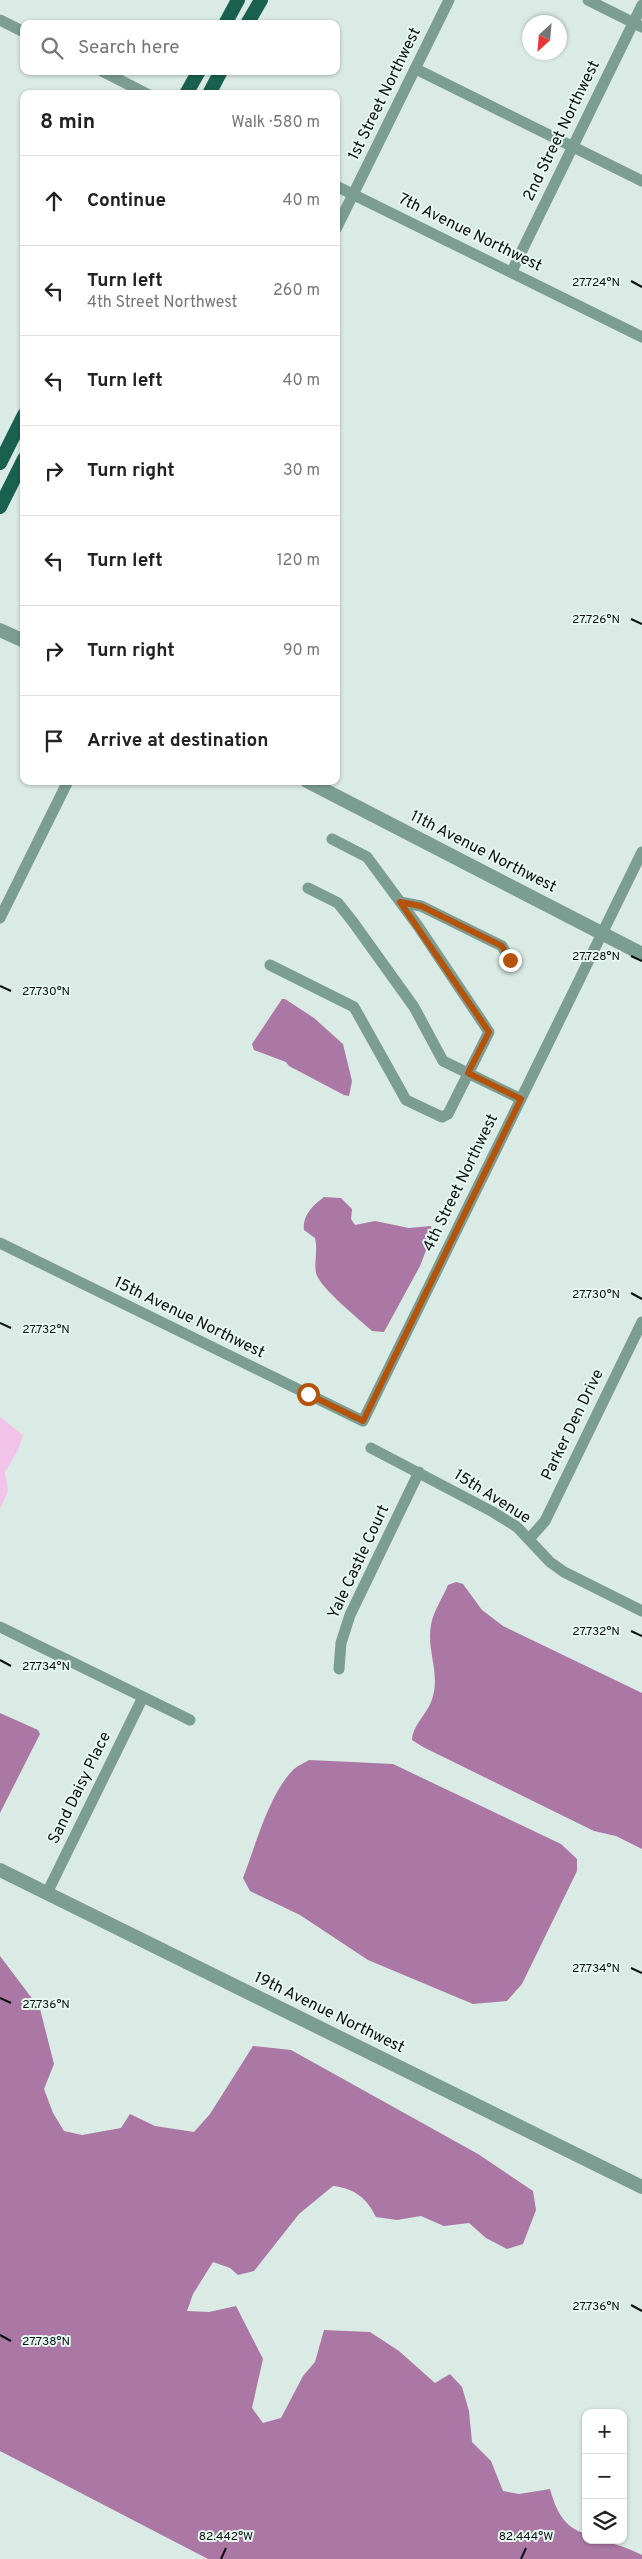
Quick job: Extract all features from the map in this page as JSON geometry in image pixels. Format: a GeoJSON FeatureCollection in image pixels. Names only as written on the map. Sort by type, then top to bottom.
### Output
{"type":"FeatureCollection","features":[{"type":"Feature","properties":{"kind":"main road"},"geometry":{"type":"LineString","coordinates":[[227,20],[238,0]]}},
{"type":"Feature","properties":{"kind":"main road"},"geometry":{"type":"LineString","coordinates":[[249,20],[261,0]]}},
{"type":"Feature","properties":{"kind":"main road"},"geometry":{"type":"LineString","coordinates":[[188,90],[197,75]]}},
{"type":"Feature","properties":{"kind":"main road"},"geometry":{"type":"LineString","coordinates":[[211,90],[219,75]]}},
{"type":"Feature","properties":{"kind":"main road"},"geometry":{"type":"LineString","coordinates":[[0,463],[20,423]]}},
{"type":"Feature","properties":{"kind":"main road"},"geometry":{"type":"LineString","coordinates":[[0,507],[20,467]]}},
{"type":"Feature","properties":{"kind":"street","name":"1st Street Northwest"},"geometry":{"type":"LineString","coordinates":[[340,221],[449,0]]}},
{"type":"Feature","properties":{"kind":"street"},"geometry":{"type":"LineString","coordinates":[[588,0],[638,25]]}},
{"type":"Feature","properties":{"kind":"street","name":"2nd Street Northwest"},"geometry":{"type":"LineString","coordinates":[[512,271],[573,146],[638,25],[642,5]]}},
{"type":"Feature","properties":{"kind":"street"},"geometry":{"type":"LineString","coordinates":[[0,20],[20,30]]}},
{"type":"Feature","properties":{"kind":"street"},"geometry":{"type":"LineString","coordinates":[[416,69],[642,181]]}},
{"type":"Feature","properties":{"kind":"street"},"geometry":{"type":"LineString","coordinates":[[110,75],[139,90]]}},
{"type":"Feature","properties":{"kind":"street","name":"7th Avenue Northwest"},"geometry":{"type":"LineString","coordinates":[[340,188],[642,336]]}},
{"type":"Feature","properties":{"kind":"street"},"geometry":{"type":"LineString","coordinates":[[0,630],[20,639]]}},
{"type":"Feature","properties":{"kind":"street"},"geometry":{"type":"LineString","coordinates":[[0,918],[66,785]]}},
{"type":"Feature","properties":{"kind":"street","name":"11th Avenue Northwest"},"geometry":{"type":"LineString","coordinates":[[315,785],[642,954]]}},
{"type":"Feature","properties":{"kind":"street"},"geometry":{"type":"LineString","coordinates":[[270,965],[354,1007],[406,1100],[442,1117],[448,1114],[489,1032],[367,857],[332,840]]}},
{"type":"Feature","properties":{"kind":"street","name":"4th Street Northwest"},"geometry":{"type":"LineString","coordinates":[[363,1421],[642,852]]}},
{"type":"Feature","properties":{"kind":"street"},"geometry":{"type":"LineString","coordinates":[[308,888],[338,903],[406,994],[443,1061],[521,1099]]}},
{"type":"Feature","properties":{"kind":"street"},"geometry":{"type":"LineString","coordinates":[[400,902],[421,906],[502,946],[510,960]]}},
{"type":"Feature","properties":{"kind":"street","name":"15th Avenue Northwest"},"geometry":{"type":"LineString","coordinates":[[0,1243],[363,1421]]}},
{"type":"Feature","properties":{"kind":"street","name":"Parker Den Drive"},"geometry":{"type":"LineString","coordinates":[[529,1539],[545,1521],[642,1322]]}},
{"type":"Feature","properties":{"kind":"street","name":"15th Avenue"},"geometry":{"type":"LineString","coordinates":[[371,1448],[419,1472],[516,1526],[550,1562],[564,1572],[642,1611]]}},
{"type":"Feature","properties":{"kind":"street","name":"Yale Castle Court"},"geometry":{"type":"LineString","coordinates":[[339,1669],[340,1643],[350,1615],[419,1472]]}},
{"type":"Feature","properties":{"kind":"street"},"geometry":{"type":"LineString","coordinates":[[0,1628],[190,1720]]}},
{"type":"Feature","properties":{"kind":"street","name":"Sand Daisy Place"},"geometry":{"type":"LineString","coordinates":[[46,1893],[143,1697]]}},
{"type":"Feature","properties":{"kind":"street","name":"19th Avenue Northwest"},"geometry":{"type":"LineString","coordinates":[[0,1870],[642,2187]]}},
{"type":"Feature","properties":{"kind":"shaded area"},"geometry":{"type":"Polygon","coordinates":[[[282,999],[285,999],[314,1018],[343,1044],[352,1081],[349,1096],[289,1066],[286,1062],[254,1050],[252,1044],[282,999]]]}},
{"type":"Feature","properties":{"kind":"shaded area"},"geometry":{"type":"Polygon","coordinates":[[[324,1197],[341,1198],[352,1209],[351,1219],[355,1225],[375,1221],[409,1228],[431,1226],[432,1235],[420,1266],[384,1332],[372,1331],[332,1295],[316,1273],[315,1238],[304,1230],[304,1225],[309,1211],[324,1197]]]}},
{"type":"Feature","properties":{"kind":"shaded area"},"geometry":{"type":"Polygon","coordinates":[[[0,1417],[23,1435],[18,1450],[5,1472],[8,1491],[0,1509],[0,1417]]]}},
{"type":"Feature","properties":{"kind":"shaded area"},"geometry":{"type":"Polygon","coordinates":[[[456,1582],[463,1584],[482,1610],[503,1626],[642,1693],[642,1849],[616,1836],[594,1831],[412,1740],[417,1725],[429,1707],[434,1692],[435,1673],[430,1644],[432,1620],[448,1585],[456,1582]]]}},
{"type":"Feature","properties":{"kind":"shaded area"},"geometry":{"type":"Polygon","coordinates":[[[0,1713],[38,1730],[40,1734],[0,1813],[0,1713]]]}},
{"type":"Feature","properties":{"kind":"shaded area"},"geometry":{"type":"Polygon","coordinates":[[[309,1760],[393,1764],[561,1844],[577,1859],[577,1871],[522,1984],[507,2001],[473,2004],[368,1960],[300,1915],[250,1891],[243,1878],[270,1807],[284,1780],[293,1770],[309,1760]]]}},
{"type":"Feature","properties":{"kind":"shaded area"},"geometry":{"type":"Polygon","coordinates":[[[0,1956],[40,2009],[54,2064],[44,2089],[53,2113],[64,2131],[82,2135],[121,2128],[130,2114],[155,2126],[194,2132],[210,2114],[253,2046],[291,2050],[478,2154],[533,2191],[536,2210],[523,2244],[507,2249],[486,2238],[469,2223],[444,2226],[421,2216],[397,2220],[376,2217],[368,2204],[359,2195],[348,2189],[333,2186],[299,2214],[254,2271],[238,2275],[230,2268],[213,2262],[193,2294],[187,2311],[209,2312],[236,2306],[263,2359],[252,2408],[263,2423],[281,2418],[303,2376],[315,2362],[324,2330],[370,2332],[399,2351],[435,2383],[450,2374],[462,2387],[469,2411],[472,2442],[491,2461],[503,2491],[519,2494],[550,2489],[562,2517],[572,2527],[582,2532],[582,2544],[614,2544],[642,2555],[642,2559],[208,2559],[0,2451],[0,1956]]]}},
{"type":"Feature","properties":{"kind":"route"},"geometry":{"type":"LineString","coordinates":[[308,1394],[363,1421],[521,1099],[468,1073],[489,1032],[400,902],[421,906],[502,946],[510,960]]}}]}
